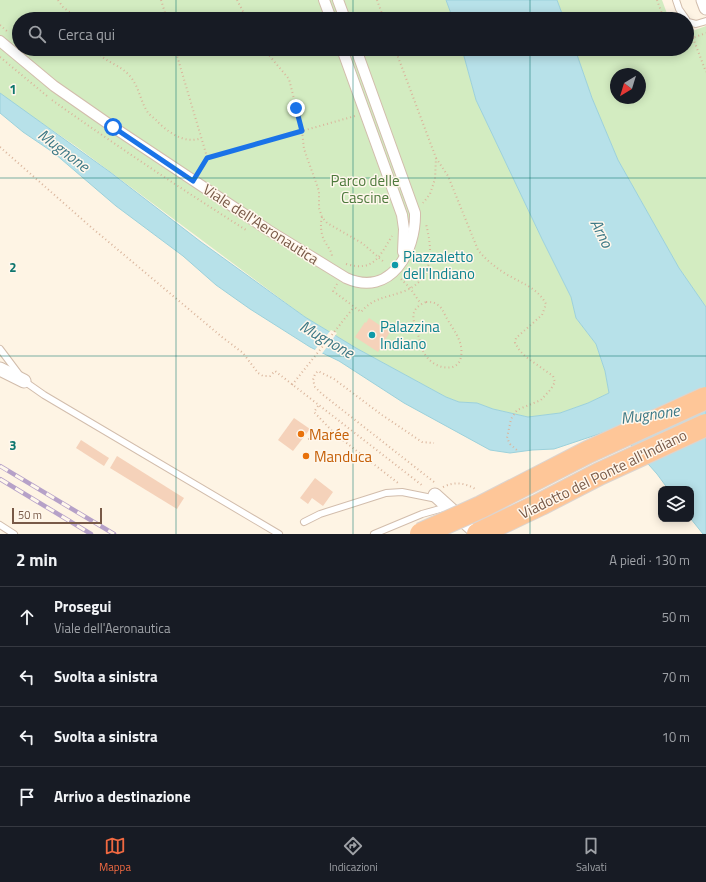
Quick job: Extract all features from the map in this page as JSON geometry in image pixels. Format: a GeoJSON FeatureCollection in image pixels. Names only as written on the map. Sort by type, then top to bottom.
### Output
{"type":"FeatureCollection","features":[{"type":"Feature","properties":{"kind":"highway","name":"Viadotto del Ponte all'Indiano"},"geometry":{"type":"LineString","coordinates":[[421,534],[481,507],[588,452],[706,398]]}},
{"type":"Feature","properties":{"kind":"highway","name":"Viadotto del Ponte all'Indiano"},"geometry":{"type":"LineString","coordinates":[[478,534],[599,474],[706,425]]}},
{"type":"Feature","properties":{"kind":"street"},"geometry":{"type":"LineString","coordinates":[[324,0],[328,12]]}},
{"type":"Feature","properties":{"kind":"street"},"geometry":{"type":"LineString","coordinates":[[338,0],[342,12]]}},
{"type":"Feature","properties":{"kind":"street"},"geometry":{"type":"LineString","coordinates":[[703,0],[706,8]]}},
{"type":"Feature","properties":{"kind":"street","name":"Viale dell'Aeronautica"},"geometry":{"type":"LineString","coordinates":[[0,41],[12,51]]}},
{"type":"Feature","properties":{"kind":"street","name":"Viale dell'Aeronautica"},"geometry":{"type":"LineString","coordinates":[[18,56],[54,86],[193,181],[268,230],[346,278],[357,282],[370,283],[385,279],[393,272],[402,260],[408,240]]}},
{"type":"Feature","properties":{"kind":"street"},"geometry":{"type":"LineString","coordinates":[[344,56],[404,223],[408,240]]}},
{"type":"Feature","properties":{"kind":"street"},"geometry":{"type":"LineString","coordinates":[[359,56],[415,213],[415,226],[408,240]]}},
{"type":"Feature","properties":{"kind":"street"},"geometry":{"type":"LineString","coordinates":[[0,369],[24,381]]}},
{"type":"Feature","properties":{"kind":"street"},"geometry":{"type":"LineString","coordinates":[[436,494],[478,534]]}},
{"type":"Feature","properties":{"kind":"lane"},"geometry":{"type":"LineString","coordinates":[[676,0],[681,12]]}},
{"type":"Feature","properties":{"kind":"lane"},"geometry":{"type":"LineString","coordinates":[[694,24],[706,20]]}},
{"type":"Feature","properties":{"kind":"lane"},"geometry":{"type":"LineString","coordinates":[[0,349],[24,381],[44,395],[279,534]]}},
{"type":"Feature","properties":{"kind":"lane"},"geometry":{"type":"LineString","coordinates":[[304,522],[320,514],[386,493],[402,492],[412,494],[436,494]]}},
{"type":"Feature","properties":{"kind":"lane"},"geometry":{"type":"LineString","coordinates":[[374,534],[422,514],[436,494]]}},
{"type":"Feature","properties":{"kind":"lane"},"geometry":{"type":"LineString","coordinates":[[0,525],[14,534]]}},
{"type":"Feature","properties":{"kind":"path"},"geometry":{"type":"LineString","coordinates":[[58,0],[70,12]]}},
{"type":"Feature","properties":{"kind":"path"},"geometry":{"type":"LineString","coordinates":[[161,0],[165,12]]}},
{"type":"Feature","properties":{"kind":"path"},"geometry":{"type":"LineString","coordinates":[[236,0],[243,12]]}},
{"type":"Feature","properties":{"kind":"path"},"geometry":{"type":"LineString","coordinates":[[377,0],[381,12]]}},
{"type":"Feature","properties":{"kind":"path"},"geometry":{"type":"LineString","coordinates":[[657,0],[661,12]]}},
{"type":"Feature","properties":{"kind":"path"},"geometry":{"type":"LineString","coordinates":[[694,38],[706,33]]}},
{"type":"Feature","properties":{"kind":"path"},"geometry":{"type":"LineString","coordinates":[[694,41],[706,72]]}},
{"type":"Feature","properties":{"kind":"path"},"geometry":{"type":"LineString","coordinates":[[103,56],[130,76],[141,95],[142,102],[148,112],[159,124],[171,133],[185,140],[195,141],[201,138]]}},
{"type":"Feature","properties":{"kind":"path"},"geometry":{"type":"LineString","coordinates":[[177,56],[207,158]]}},
{"type":"Feature","properties":{"kind":"path"},"geometry":{"type":"LineString","coordinates":[[270,56],[289,79],[302,131],[306,156],[319,190],[319,208],[322,218],[332,226],[362,243],[379,257]]}},
{"type":"Feature","properties":{"kind":"path"},"geometry":{"type":"LineString","coordinates":[[398,56],[436,158],[448,176],[478,250],[486,260],[497,268],[537,291],[546,304],[542,316],[516,338],[515,343],[526,357],[553,376],[554,382],[551,389],[541,400],[518,410],[511,419],[507,438],[510,444],[519,452]]}},
{"type":"Feature","properties":{"kind":"path"},"geometry":{"type":"LineString","coordinates":[[193,181],[207,158],[365,114]]}},
{"type":"Feature","properties":{"kind":"path"},"geometry":{"type":"LineString","coordinates":[[0,147],[92,228],[243,353],[258,373],[263,376],[270,376],[275,371],[436,494]]}},
{"type":"Feature","properties":{"kind":"path"},"geometry":{"type":"LineString","coordinates":[[421,205],[430,194],[433,186],[437,171],[436,158]]}},
{"type":"Feature","properties":{"kind":"path"},"geometry":{"type":"LineString","coordinates":[[199,171],[205,175]]}},
{"type":"Feature","properties":{"kind":"path"},"geometry":{"type":"LineString","coordinates":[[322,218],[320,223],[323,238],[332,256],[329,267]]}},
{"type":"Feature","properties":{"kind":"path"},"geometry":{"type":"LineString","coordinates":[[341,262],[358,266],[370,265],[379,257],[394,234],[404,223]]}},
{"type":"Feature","properties":{"kind":"path"},"geometry":{"type":"LineString","coordinates":[[326,252],[337,259]]}},
{"type":"Feature","properties":{"kind":"path"},"geometry":{"type":"LineString","coordinates":[[410,288],[421,304]]}},
{"type":"Feature","properties":{"kind":"path"},"geometry":{"type":"LineString","coordinates":[[333,291],[361,312]]}},
{"type":"Feature","properties":{"kind":"path"},"geometry":{"type":"LineString","coordinates":[[432,302],[439,306],[454,328],[462,350],[461,359],[457,365],[450,368],[442,367],[432,362],[425,355],[420,345],[412,315],[421,304],[432,302]]}},
{"type":"Feature","properties":{"kind":"path"},"geometry":{"type":"LineString","coordinates":[[293,384],[353,307]]}},
{"type":"Feature","properties":{"kind":"path"},"geometry":{"type":"LineString","coordinates":[[434,443],[422,442],[382,415],[334,379],[318,371],[315,374],[313,380],[315,387],[322,394],[436,494]]}},
{"type":"Feature","properties":{"kind":"path"},"geometry":{"type":"LineString","coordinates":[[318,405],[314,412],[337,436],[412,494]]}},
{"type":"Feature","properties":{"kind":"path"},"geometry":{"type":"LineString","coordinates":[[308,439],[337,436]]}},
{"type":"Feature","properties":{"kind":"green space","name":"Parco delle Cascine"},"geometry":{"type":"Polygon","coordinates":[[[0,0],[446,0],[450,12],[12,12],[12,56],[464,56],[476,100],[571,297],[576,318],[596,344],[605,371],[609,393],[588,403],[560,413],[528,417],[493,409],[477,403],[459,402],[446,397],[356,348],[305,317],[77,147],[0,93],[0,0]]]}},
{"type":"Feature","properties":{"kind":"green space"},"geometry":{"type":"Polygon","coordinates":[[[557,0],[662,0],[666,12],[561,12],[557,0]]]}},
{"type":"Feature","properties":{"kind":"green space"},"geometry":{"type":"Polygon","coordinates":[[[706,26],[706,307],[679,268],[618,160],[592,98],[577,56],[694,56],[694,30],[706,26]]]}},
{"type":"Feature","properties":{"kind":"water"},"geometry":{"type":"Polygon","coordinates":[[[446,0],[557,0],[561,12],[450,12],[446,0]]]}},
{"type":"Feature","properties":{"kind":"water"},"geometry":{"type":"Polygon","coordinates":[[[464,56],[577,56],[592,98],[618,160],[679,268],[706,307],[706,534],[703,534],[693,522],[694,486],[666,486],[625,438],[608,431],[554,449],[510,453],[490,450],[404,403],[339,361],[310,347],[250,309],[216,285],[183,256],[116,206],[54,153],[23,132],[0,113],[0,93],[110,172],[201,242],[305,317],[356,348],[446,397],[459,402],[477,403],[493,409],[528,417],[560,413],[588,403],[609,393],[605,371],[596,344],[576,318],[571,297],[476,100],[464,56]]]}},
{"type":"Feature","properties":{"kind":"pier"},"geometry":{"type":"Polygon","coordinates":[[[331,330],[337,333],[321,355],[314,351],[331,330]]]}},
{"type":"Feature","properties":{"kind":"building","name":"Palazzina Indiano"},"geometry":{"type":"Polygon","coordinates":[[[369,318],[390,332],[378,352],[355,337],[369,318]]]}},
{"type":"Feature","properties":{"kind":"building"},"geometry":{"type":"Polygon","coordinates":[[[294,418],[310,429],[293,451],[278,440],[294,418]]]}},
{"type":"Feature","properties":{"kind":"building"},"geometry":{"type":"Polygon","coordinates":[[[81,440],[109,458],[104,466],[76,448],[81,440]]]}},
{"type":"Feature","properties":{"kind":"building"},"geometry":{"type":"Polygon","coordinates":[[[117,456],[184,498],[177,509],[110,468],[117,456]]]}},
{"type":"Feature","properties":{"kind":"building"},"geometry":{"type":"Polygon","coordinates":[[[315,478],[333,492],[323,506],[312,498],[308,504],[300,498],[315,478]]]}},
{"type":"Feature","properties":{"kind":"railway"},"geometry":{"type":"LineString","coordinates":[[0,466],[114,534]]}},
{"type":"Feature","properties":{"kind":"railway"},"geometry":{"type":"LineString","coordinates":[[0,479],[91,534]]}},
{"type":"Feature","properties":{"kind":"place","name":"Piazzaletto dell'Indiano"},"geometry":{"type":"Point","coordinates":[395,265]}},
{"type":"Feature","properties":{"kind":"place","name":"Palazzina Indiano"},"geometry":{"type":"Point","coordinates":[372,335]}},
{"type":"Feature","properties":{"kind":"place","name":"Marée"},"geometry":{"type":"Point","coordinates":[301,434]}},
{"type":"Feature","properties":{"kind":"place","name":"Manduca"},"geometry":{"type":"Point","coordinates":[306,456]}},
{"type":"Feature","properties":{"kind":"route"},"geometry":{"type":"LineString","coordinates":[[113,127],[193,181],[207,158],[302,131],[296,108]]}},
{"type":"Feature","properties":{"kind":"water label","name":"Mugnone"},"geometry":{"type":"Point","coordinates":[64,150]}},
{"type":"Feature","properties":{"kind":"water label","name":"Arno"},"geometry":{"type":"Point","coordinates":[602,233]}},
{"type":"Feature","properties":{"kind":"water label","name":"Mugnone"},"geometry":{"type":"Point","coordinates":[327,339]}},
{"type":"Feature","properties":{"kind":"water label","name":"Mugnone"},"geometry":{"type":"Point","coordinates":[650,414]}}]}
